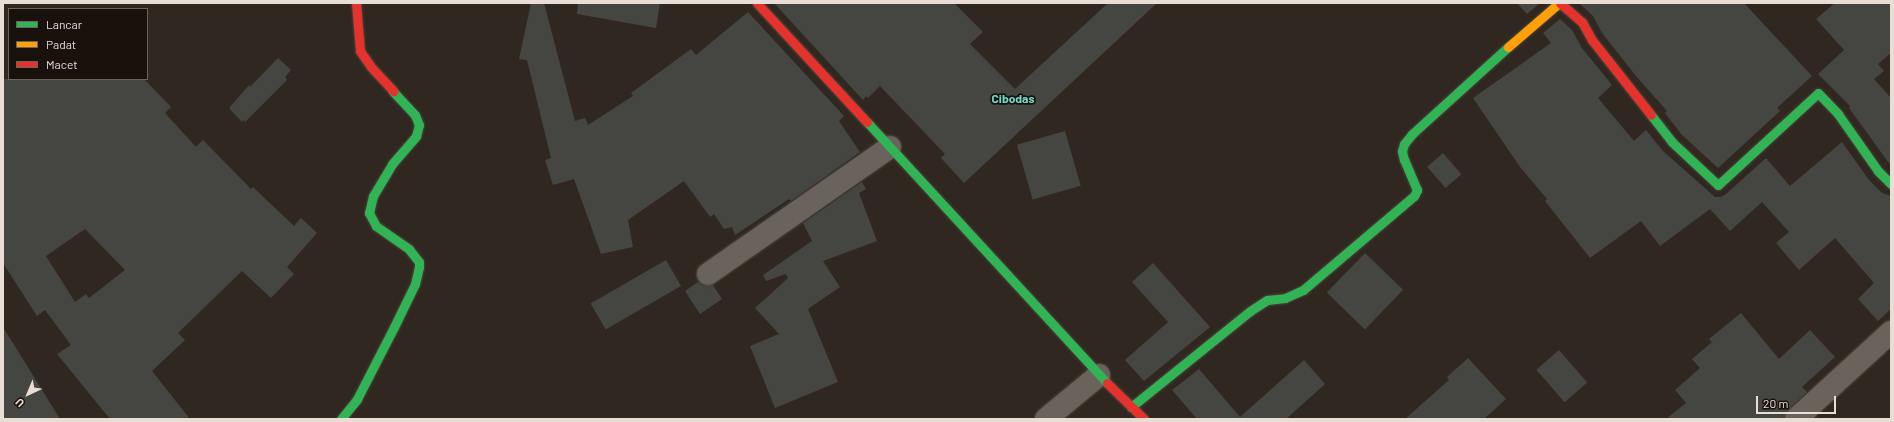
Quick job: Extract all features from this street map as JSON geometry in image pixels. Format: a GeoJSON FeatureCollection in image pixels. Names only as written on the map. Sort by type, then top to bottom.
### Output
{"type":"FeatureCollection","features":[{"type":"Feature","properties":{"kind":"street"},"geometry":{"type":"LineString","coordinates":[[341,419],[357,399],[382,351],[415,284],[419,267],[419,262],[409,249],[376,226],[369,213],[376,191],[392,164],[416,136],[419,126],[415,115],[371,67],[360,50],[356,3]]}},
{"type":"Feature","properties":{"kind":"street"},"geometry":{"type":"LineString","coordinates":[[757,3],[1099,375],[1144,419]]}},
{"type":"Feature","properties":{"kind":"street"},"geometry":{"type":"LineString","coordinates":[[1131,407],[1250,311],[1267,300],[1285,298],[1302,290],[1414,196],[1416,186],[1404,160],[1402,151],[1404,144],[1412,134],[1490,62],[1559,3],[1582,22],[1592,40],[1672,142],[1718,185],[1818,93],[1838,114],[1878,171],[1891,184]]}},
{"type":"Feature","properties":{"kind":"street"},"geometry":{"type":"LineString","coordinates":[[708,274],[890,147]]}},
{"type":"Feature","properties":{"kind":"street"},"geometry":{"type":"LineString","coordinates":[[1796,419],[1891,332]]}},
{"type":"Feature","properties":{"kind":"street"},"geometry":{"type":"LineString","coordinates":[[1046,419],[1099,375]]}},
{"type":"Feature","properties":{"kind":"building"},"geometry":{"type":"Polygon","coordinates":[[[531,3],[544,3],[575,121],[585,118],[588,125],[633,96],[631,93],[691,49],[696,55],[748,12],[844,116],[839,121],[860,152],[791,201],[789,199],[735,235],[732,227],[724,229],[714,214],[710,217],[684,181],[628,220],[633,247],[601,254],[574,179],[553,185],[545,160],[551,158],[527,60],[519,59],[531,3]]]}},
{"type":"Feature","properties":{"kind":"building"},"geometry":{"type":"Polygon","coordinates":[[[578,3],[660,3],[656,28],[577,14],[578,3]]]}},
{"type":"Feature","properties":{"kind":"building"},"geometry":{"type":"Polygon","coordinates":[[[774,3],[954,3],[983,32],[970,44],[1015,89],[1108,3],[1157,3],[964,183],[941,158],[945,154],[880,86],[868,98],[866,96],[863,100],[774,3]]]}},
{"type":"Feature","properties":{"kind":"building"},"geometry":{"type":"Polygon","coordinates":[[[1517,3],[1540,3],[1527,14],[1517,3]]]}},
{"type":"Feature","properties":{"kind":"building"},"geometry":{"type":"Polygon","coordinates":[[[1579,3],[1744,3],[1812,76],[1777,108],[1780,111],[1718,168],[1681,134],[1665,113],[1667,111],[1636,76],[1602,33],[1593,16],[1579,3]]]}},
{"type":"Feature","properties":{"kind":"building"},"geometry":{"type":"Polygon","coordinates":[[[1835,3],[1891,3],[1891,53],[1878,64],[1884,71],[1874,79],[1891,98],[1891,166],[1849,108],[1850,106],[1818,74],[1844,50],[1816,19],[1835,3]]]}},
{"type":"Feature","properties":{"kind":"building"},"geometry":{"type":"Polygon","coordinates":[[[1560,19],[1572,30],[1582,48],[1612,85],[1598,98],[1634,141],[1646,130],[1663,151],[1715,197],[1721,197],[1726,194],[1766,158],[1790,186],[1842,142],[1869,180],[1882,193],[1891,196],[1891,309],[1878,321],[1858,299],[1874,283],[1835,238],[1799,270],[1776,243],[1789,232],[1762,202],[1730,231],[1710,209],[1660,246],[1641,221],[1590,258],[1545,201],[1547,199],[1520,167],[1473,98],[1551,43],[1543,33],[1560,19]]]}},
{"type":"Feature","properties":{"kind":"building"},"geometry":{"type":"Polygon","coordinates":[[[278,58],[291,70],[285,77],[287,80],[245,122],[243,120],[242,122],[229,108],[249,85],[250,87],[278,58]]]}},
{"type":"Feature","properties":{"kind":"building"},"geometry":{"type":"Polygon","coordinates":[[[3,79],[145,80],[171,107],[165,113],[196,147],[203,140],[251,189],[253,187],[294,226],[301,218],[317,233],[287,267],[294,274],[271,298],[242,271],[178,333],[185,340],[152,371],[190,419],[110,419],[57,354],[71,345],[45,310],[37,316],[3,263],[3,79]],[[85,229],[46,256],[75,302],[86,294],[89,298],[125,270],[85,229]]]}},
{"type":"Feature","properties":{"kind":"building"},"geometry":{"type":"Polygon","coordinates":[[[1065,131],[1081,186],[1033,200],[1017,145],[1065,131]]]}},
{"type":"Feature","properties":{"kind":"building"},"geometry":{"type":"Polygon","coordinates":[[[1443,153],[1461,174],[1446,188],[1427,167],[1443,153]]]}},
{"type":"Feature","properties":{"kind":"building"},"geometry":{"type":"Polygon","coordinates":[[[862,182],[866,189],[859,193],[877,241],[823,261],[840,287],[808,309],[838,382],[775,408],[750,346],[779,334],[755,308],[788,278],[786,274],[766,281],[763,275],[812,241],[803,223],[862,182]]]}},
{"type":"Feature","properties":{"kind":"building"},"geometry":{"type":"Polygon","coordinates":[[[1365,253],[1403,290],[1365,329],[1327,293],[1365,253]]]}},
{"type":"Feature","properties":{"kind":"building"},"geometry":{"type":"Polygon","coordinates":[[[666,260],[681,286],[606,329],[591,304],[666,260]]]}},
{"type":"Feature","properties":{"kind":"building"},"geometry":{"type":"Polygon","coordinates":[[[1153,263],[1210,327],[1144,381],[1125,360],[1168,322],[1132,282],[1153,263]]]}},
{"type":"Feature","properties":{"kind":"building"},"geometry":{"type":"Polygon","coordinates":[[[698,282],[703,285],[713,285],[722,299],[700,314],[685,291],[698,282]]]}},
{"type":"Feature","properties":{"kind":"building"},"geometry":{"type":"Polygon","coordinates":[[[1741,313],[1779,359],[1810,330],[1835,357],[1802,387],[1807,392],[1788,410],[1784,419],[1666,419],[1686,403],[1675,390],[1700,368],[1692,359],[1712,342],[1709,339],[1741,313]]]}},
{"type":"Feature","properties":{"kind":"building"},"geometry":{"type":"Polygon","coordinates":[[[3,327],[60,419],[3,419],[3,327]]]}},
{"type":"Feature","properties":{"kind":"building"},"geometry":{"type":"Polygon","coordinates":[[[1559,350],[1587,382],[1565,402],[1536,370],[1559,350]]]}},
{"type":"Feature","properties":{"kind":"building"},"geometry":{"type":"Polygon","coordinates":[[[1468,358],[1506,399],[1484,419],[1405,419],[1449,380],[1447,377],[1468,358]]]}},
{"type":"Feature","properties":{"kind":"building"},"geometry":{"type":"Polygon","coordinates":[[[1304,360],[1325,384],[1286,419],[1197,419],[1172,390],[1199,369],[1240,417],[1304,360]]]}},
{"type":"Feature","properties":{"kind":"traffic: fast"},"geometry":{"type":"LineString","coordinates":[[1131,407],[1250,311],[1267,300],[1285,298],[1303,290],[1414,196],[1417,190],[1404,160],[1402,151],[1404,144],[1412,134],[1508,47]]}},
{"type":"Feature","properties":{"kind":"traffic: fast"},"geometry":{"type":"LineString","coordinates":[[341,419],[357,399],[394,327],[415,284],[419,267],[419,262],[409,249],[376,226],[369,213],[373,196],[392,164],[416,136],[419,125],[415,115],[393,91]]}},
{"type":"Feature","properties":{"kind":"traffic: fast"},"geometry":{"type":"LineString","coordinates":[[1651,115],[1672,142],[1718,185],[1818,93],[1838,114],[1878,171],[1891,184]]}},
{"type":"Feature","properties":{"kind":"traffic: fast"},"geometry":{"type":"LineString","coordinates":[[867,122],[1107,383]]}},
{"type":"Feature","properties":{"kind":"traffic: slow"},"geometry":{"type":"LineString","coordinates":[[1508,47],[1559,3]]}},
{"type":"Feature","properties":{"kind":"traffic: jam"},"geometry":{"type":"LineString","coordinates":[[356,3],[360,51],[371,67],[393,91]]}},
{"type":"Feature","properties":{"kind":"traffic: jam"},"geometry":{"type":"LineString","coordinates":[[757,3],[867,122]]}},
{"type":"Feature","properties":{"kind":"traffic: jam"},"geometry":{"type":"LineString","coordinates":[[1560,3],[1582,22],[1592,40],[1651,115]]}},
{"type":"Feature","properties":{"kind":"traffic: jam"},"geometry":{"type":"LineString","coordinates":[[1107,383],[1144,419]]}},
{"type":"Feature","properties":{"kind":"district","name":"Cibodas"},"geometry":{"type":"Point","coordinates":[1013,99]}}]}
